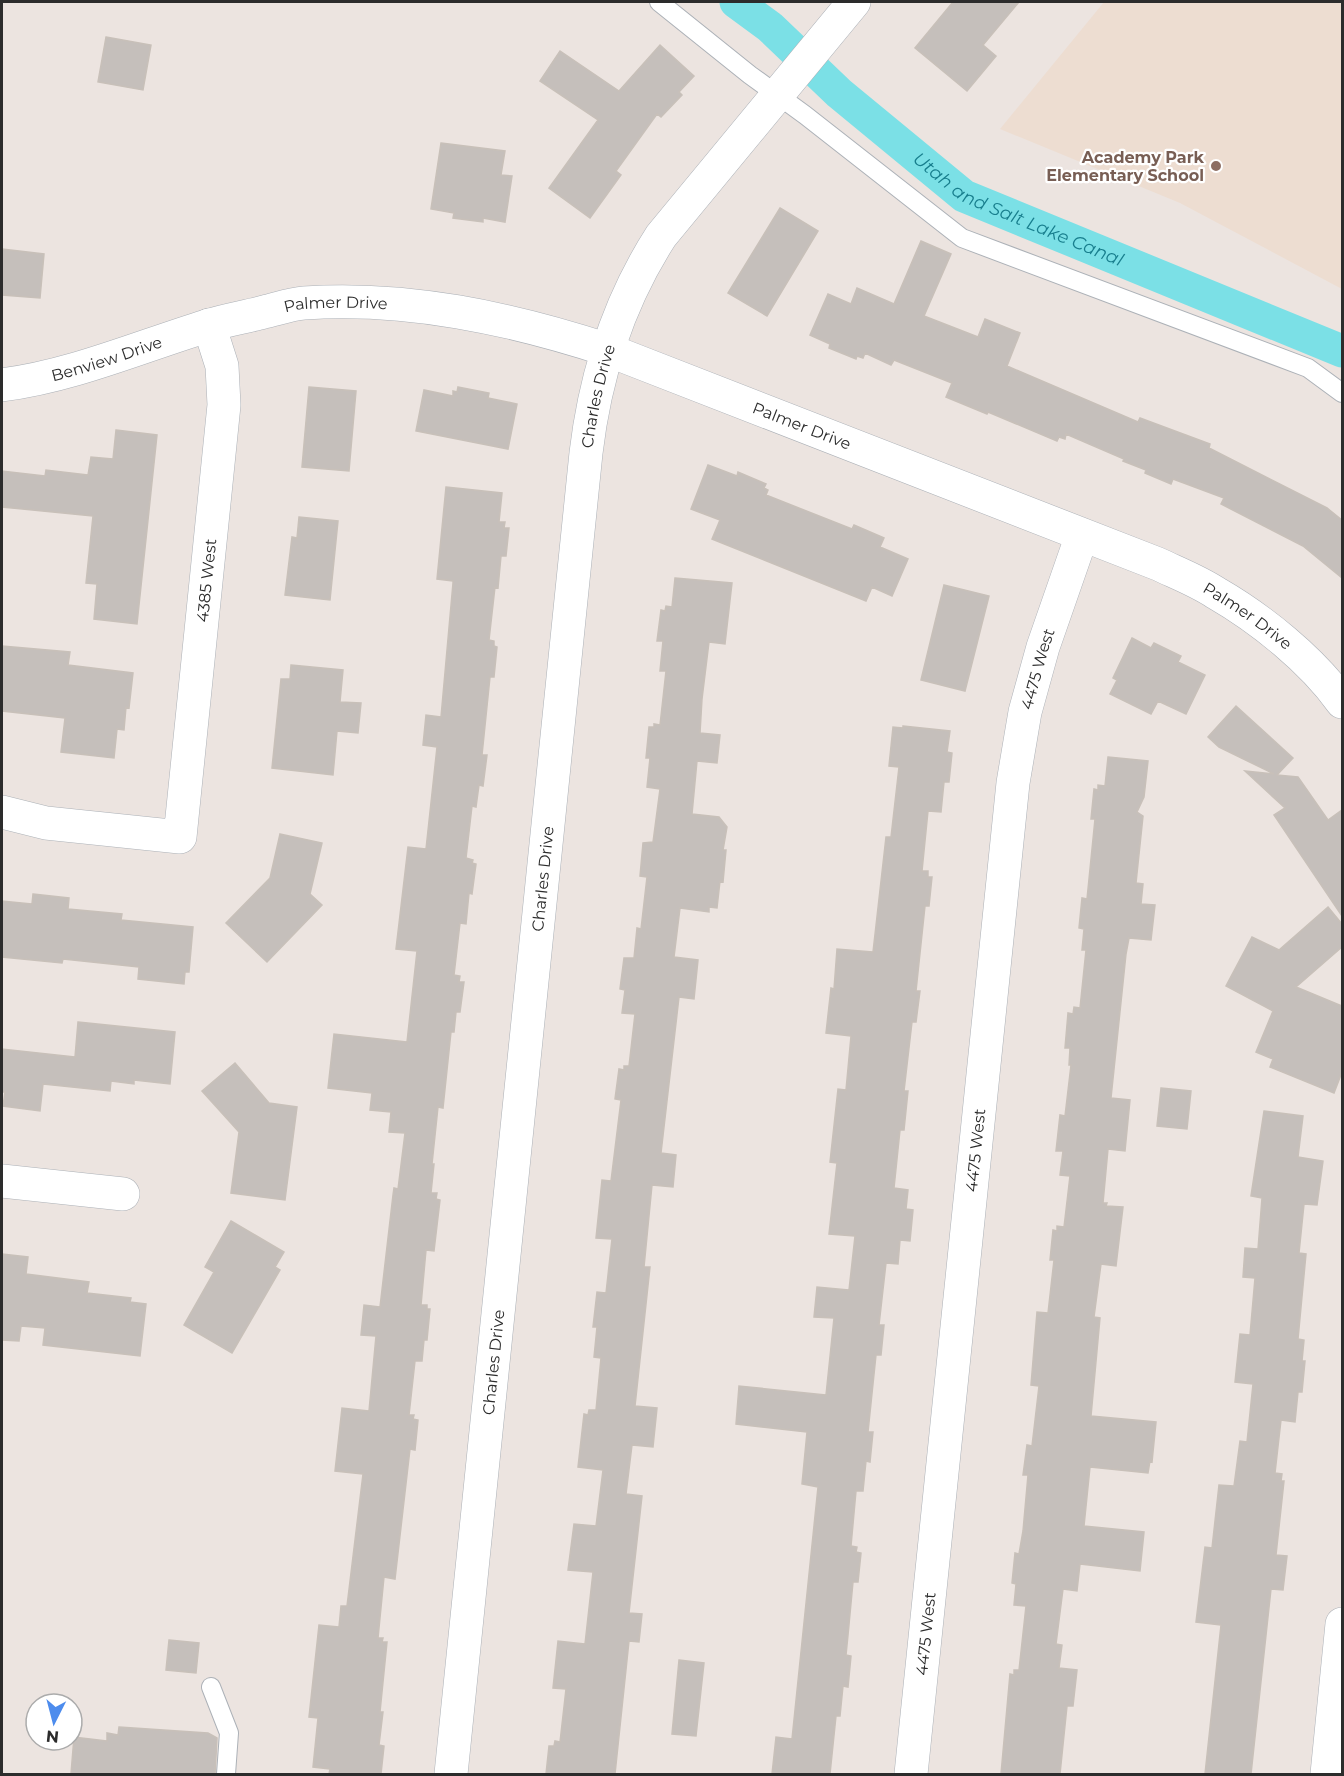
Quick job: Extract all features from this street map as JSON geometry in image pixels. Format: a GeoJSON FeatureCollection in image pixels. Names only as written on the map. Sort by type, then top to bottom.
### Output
{"type":"FeatureCollection","features":[{"type":"Feature","properties":{"kind":"street","name":"Charles Drive"},"geometry":{"type":"LineString","coordinates":[[451,1774],[586,453],[595,392],[608,350],[644,262],[661,236],[854,2]]}},
{"type":"Feature","properties":{"kind":"street","name":"Palmer Drive"},"geometry":{"type":"LineString","coordinates":[[209,325],[301,304],[357,301],[423,307],[494,319],[554,333],[608,350],[1158,564],[1216,592],[1276,634],[1333,689],[1342,702]]}},
{"type":"Feature","properties":{"kind":"street","name":"Benview Drive"},"geometry":{"type":"LineString","coordinates":[[2,385],[63,372],[209,325]]}},
{"type":"Feature","properties":{"kind":"street","name":"4385 West"},"geometry":{"type":"LineString","coordinates":[[2,812],[46,823],[180,837],[224,405],[222,366],[209,325]]}},
{"type":"Feature","properties":{"kind":"street","name":"4475 West"},"geometry":{"type":"LineString","coordinates":[[911,1774],[1013,783],[1025,712],[1043,646],[1082,536]]}},
{"type":"Feature","properties":{"kind":"street"},"geometry":{"type":"LineString","coordinates":[[2,1181],[123,1194]]}},
{"type":"Feature","properties":{"kind":"street"},"geometry":{"type":"LineString","coordinates":[[1327,1774],[1342,1624]]}},
{"type":"Feature","properties":{"kind":"lane"},"geometry":{"type":"LineString","coordinates":[[659,2],[783,89],[962,238],[1308,368],[1342,393]]}},
{"type":"Feature","properties":{"kind":"lane"},"geometry":{"type":"LineString","coordinates":[[210,1687],[229,1733],[226,1774]]}},
{"type":"Feature","properties":{"kind":"shaded area","name":"Academy Park Elementary School"},"geometry":{"type":"Polygon","coordinates":[[[1104,2],[1342,2],[1342,289],[1180,203],[1000,129],[1104,2]]]}},
{"type":"Feature","properties":{"kind":"building"},"geometry":{"type":"Polygon","coordinates":[[[953,2],[1019,2],[983,45],[996,56],[967,91],[915,48],[953,2]]]}},
{"type":"Feature","properties":{"kind":"building"},"geometry":{"type":"Polygon","coordinates":[[[106,37],[151,45],[143,90],[98,82],[106,37]]]}},
{"type":"Feature","properties":{"kind":"building"},"geometry":{"type":"Polygon","coordinates":[[[660,45],[694,76],[679,92],[682,95],[661,117],[657,114],[616,171],[621,175],[590,218],[549,188],[598,120],[540,81],[560,51],[619,91],[660,45]]]}},
{"type":"Feature","properties":{"kind":"building"},"geometry":{"type":"Polygon","coordinates":[[[441,143],[505,151],[501,175],[512,176],[505,222],[483,218],[483,222],[453,218],[454,213],[431,209],[441,143]]]}},
{"type":"Feature","properties":{"kind":"building"},"geometry":{"type":"Polygon","coordinates":[[[780,208],[818,231],[767,316],[728,293],[780,208]]]}},
{"type":"Feature","properties":{"kind":"building"},"geometry":{"type":"Polygon","coordinates":[[[921,241],[951,254],[924,316],[978,337],[985,319],[1020,333],[1007,366],[1138,422],[1140,418],[1210,444],[1209,448],[1327,508],[1342,520],[1342,578],[1303,546],[1221,504],[1224,498],[1173,479],[1171,484],[1145,473],[1146,470],[1123,461],[1124,459],[1066,434],[1065,439],[1059,437],[1057,441],[988,412],[987,414],[946,397],[952,383],[894,360],[891,365],[865,353],[863,358],[857,356],[856,359],[829,348],[830,344],[810,335],[828,294],[851,304],[857,288],[894,304],[921,241]]]}},
{"type":"Feature","properties":{"kind":"building"},"geometry":{"type":"Polygon","coordinates":[[[2,249],[44,254],[40,298],[2,295],[2,249]]]}},
{"type":"Feature","properties":{"kind":"building"},"geometry":{"type":"Polygon","coordinates":[[[309,387],[356,391],[349,471],[302,467],[309,387]]]}},
{"type":"Feature","properties":{"kind":"building"},"geometry":{"type":"Polygon","coordinates":[[[458,387],[489,393],[488,398],[517,404],[508,449],[416,431],[424,390],[453,396],[453,391],[457,392],[458,387]]]}},
{"type":"Feature","properties":{"kind":"building"},"geometry":{"type":"Polygon","coordinates":[[[116,430],[157,435],[137,624],[94,619],[97,584],[86,583],[93,516],[2,507],[2,471],[45,476],[46,470],[88,475],[91,457],[113,459],[116,430]]]}},
{"type":"Feature","properties":{"kind":"building"},"geometry":{"type":"Polygon","coordinates":[[[708,465],[737,476],[738,472],[766,484],[764,488],[768,490],[766,495],[852,529],[854,525],[884,538],[880,547],[908,559],[892,596],[872,587],[866,601],[712,539],[720,520],[691,509],[708,465]]]}},
{"type":"Feature","properties":{"kind":"building"},"geometry":{"type":"Polygon","coordinates":[[[446,487],[502,493],[499,522],[505,522],[504,528],[509,528],[506,556],[501,556],[498,588],[495,587],[489,640],[494,641],[494,646],[497,647],[494,677],[490,677],[482,755],[487,755],[483,786],[479,785],[476,807],[472,806],[466,858],[473,860],[472,863],[476,864],[472,894],[469,893],[466,924],[460,923],[454,975],[460,976],[459,982],[464,982],[460,1012],[456,1012],[454,1032],[451,1032],[443,1108],[438,1107],[432,1164],[434,1164],[431,1193],[437,1193],[436,1199],[440,1200],[434,1251],[426,1250],[421,1305],[427,1305],[427,1309],[430,1309],[427,1340],[424,1340],[422,1361],[415,1361],[409,1415],[414,1415],[413,1419],[418,1420],[415,1450],[410,1449],[395,1579],[384,1577],[378,1638],[383,1638],[382,1642],[387,1642],[380,1712],[383,1712],[379,1745],[384,1746],[381,1774],[329,1774],[330,1769],[313,1767],[318,1718],[309,1717],[319,1625],[339,1627],[341,1606],[347,1606],[363,1474],[335,1471],[342,1408],[369,1411],[376,1336],[361,1335],[364,1305],[380,1307],[394,1188],[398,1189],[405,1133],[389,1132],[391,1112],[370,1110],[372,1093],[328,1088],[334,1034],[407,1042],[417,951],[396,949],[408,847],[426,849],[437,747],[423,745],[426,715],[441,717],[453,583],[453,581],[437,579],[446,487]]]}},
{"type":"Feature","properties":{"kind":"building"},"geometry":{"type":"Polygon","coordinates":[[[299,517],[338,521],[330,600],[285,595],[292,537],[297,538],[299,517]]]}},
{"type":"Feature","properties":{"kind":"building"},"geometry":{"type":"Polygon","coordinates":[[[675,578],[732,583],[725,644],[709,642],[702,699],[700,733],[720,735],[717,763],[697,761],[692,814],[719,817],[727,827],[723,850],[726,850],[723,882],[720,881],[717,908],[709,907],[709,912],[680,908],[674,957],[698,960],[694,999],[679,997],[661,1153],[676,1155],[673,1187],[652,1185],[644,1267],[650,1267],[635,1406],[657,1408],[653,1447],[632,1445],[626,1494],[642,1496],[629,1613],[642,1614],[639,1642],[629,1641],[615,1774],[546,1774],[549,1746],[554,1746],[555,1741],[560,1742],[566,1689],[553,1688],[558,1641],[585,1644],[593,1572],[568,1570],[574,1524],[596,1526],[603,1470],[578,1467],[584,1414],[588,1415],[589,1410],[596,1410],[601,1358],[594,1357],[597,1327],[593,1327],[597,1292],[606,1293],[612,1239],[596,1238],[602,1180],[611,1181],[621,1100],[615,1099],[619,1069],[624,1070],[624,1066],[629,1066],[635,1014],[622,1013],[625,990],[620,989],[624,958],[634,958],[637,928],[641,929],[647,877],[640,876],[643,843],[653,842],[660,789],[647,787],[650,758],[646,758],[649,727],[654,727],[654,724],[660,725],[666,671],[660,671],[663,641],[657,641],[661,610],[665,611],[666,606],[672,607],[675,578]]]}},
{"type":"Feature","properties":{"kind":"building"},"geometry":{"type":"Polygon","coordinates":[[[944,585],[989,596],[965,691],[921,680],[944,585]]]}},
{"type":"Feature","properties":{"kind":"building"},"geometry":{"type":"Polygon","coordinates":[[[1132,638],[1151,648],[1154,643],[1181,656],[1178,662],[1205,675],[1186,714],[1158,701],[1151,714],[1110,694],[1117,680],[1113,678],[1132,638]]]}},
{"type":"Feature","properties":{"kind":"building"},"geometry":{"type":"Polygon","coordinates":[[[2,646],[70,652],[68,665],[133,673],[129,708],[126,707],[124,730],[117,729],[114,758],[61,752],[65,718],[2,711],[2,646]]]}},
{"type":"Feature","properties":{"kind":"building"},"geometry":{"type":"Polygon","coordinates":[[[291,665],[343,670],[340,702],[361,703],[358,733],[337,731],[333,775],[272,768],[281,679],[290,679],[291,665]]]}},
{"type":"Feature","properties":{"kind":"building"},"geometry":{"type":"Polygon","coordinates":[[[1236,706],[1293,758],[1277,775],[1298,777],[1328,820],[1342,810],[1342,916],[1274,815],[1285,808],[1245,771],[1274,774],[1219,747],[1208,737],[1236,706]]]}},
{"type":"Feature","properties":{"kind":"building"},"geometry":{"type":"Polygon","coordinates":[[[903,726],[950,731],[947,752],[952,753],[949,782],[944,782],[941,812],[928,811],[922,871],[928,871],[928,877],[932,877],[929,906],[925,906],[916,991],[920,991],[916,1022],[912,1022],[904,1091],[908,1091],[904,1130],[900,1130],[894,1188],[908,1190],[906,1209],[913,1210],[910,1241],[900,1240],[898,1264],[886,1263],[879,1325],[884,1325],[881,1355],[876,1355],[868,1432],[873,1432],[870,1462],[866,1461],[863,1491],[856,1491],[851,1546],[857,1547],[856,1552],[861,1553],[858,1582],[853,1582],[846,1655],[851,1656],[848,1687],[843,1686],[840,1716],[836,1716],[830,1774],[772,1774],[776,1737],[792,1739],[818,1487],[802,1484],[807,1432],[736,1424],[739,1386],[826,1395],[834,1318],[814,1317],[817,1287],[849,1290],[855,1236],[829,1234],[837,1163],[830,1162],[838,1089],[846,1090],[851,1036],[826,1033],[831,988],[834,989],[837,949],[873,952],[886,837],[891,837],[899,767],[889,766],[893,727],[903,728],[903,726]]]}},
{"type":"Feature","properties":{"kind":"building"},"geometry":{"type":"Polygon","coordinates":[[[1108,757],[1148,761],[1144,797],[1137,812],[1143,816],[1136,883],[1143,884],[1141,904],[1155,905],[1151,940],[1129,938],[1126,954],[1111,1098],[1130,1100],[1125,1151],[1108,1149],[1103,1203],[1107,1203],[1106,1206],[1123,1207],[1116,1266],[1101,1264],[1094,1317],[1100,1318],[1091,1416],[1156,1422],[1152,1462],[1150,1461],[1148,1473],[1090,1467],[1084,1526],[1144,1532],[1140,1571],[1080,1564],[1077,1591],[1063,1589],[1056,1644],[1062,1645],[1059,1668],[1077,1670],[1073,1706],[1067,1706],[1060,1774],[1001,1774],[1010,1674],[1014,1675],[1014,1670],[1019,1670],[1026,1606],[1014,1605],[1016,1584],[1012,1583],[1015,1553],[1019,1554],[1023,1531],[1028,1475],[1023,1475],[1027,1445],[1032,1446],[1039,1386],[1031,1385],[1037,1312],[1048,1313],[1054,1260],[1050,1260],[1053,1230],[1057,1231],[1057,1226],[1064,1227],[1070,1176],[1060,1175],[1063,1151],[1056,1151],[1060,1115],[1065,1116],[1071,1065],[1069,1065],[1070,1048],[1065,1048],[1068,1013],[1073,1014],[1074,1007],[1080,1008],[1086,950],[1082,950],[1084,929],[1079,928],[1082,898],[1087,899],[1095,819],[1091,819],[1094,789],[1098,790],[1098,785],[1105,786],[1108,757]]]}},
{"type":"Feature","properties":{"kind":"building"},"geometry":{"type":"Polygon","coordinates":[[[280,834],[322,843],[310,894],[322,905],[267,962],[226,923],[270,878],[280,834]]]}},
{"type":"Feature","properties":{"kind":"building"},"geometry":{"type":"Polygon","coordinates":[[[33,894],[69,898],[68,909],[122,914],[121,920],[193,927],[189,972],[185,972],[184,984],[138,979],[139,967],[63,959],[62,963],[2,957],[2,901],[32,904],[33,894]]]}},
{"type":"Feature","properties":{"kind":"building"},"geometry":{"type":"Polygon","coordinates":[[[1328,907],[1342,924],[1342,947],[1296,987],[1342,1006],[1342,1072],[1334,1093],[1270,1067],[1273,1059],[1256,1052],[1273,1011],[1226,986],[1252,937],[1279,950],[1328,907]]]}},
{"type":"Feature","properties":{"kind":"building"},"geometry":{"type":"Polygon","coordinates":[[[78,1022],[175,1032],[170,1084],[134,1080],[134,1084],[111,1081],[110,1091],[43,1084],[40,1111],[3,1106],[5,1092],[2,1092],[2,1049],[75,1057],[78,1022]]]}},
{"type":"Feature","properties":{"kind":"building"},"geometry":{"type":"Polygon","coordinates":[[[235,1063],[269,1103],[297,1107],[285,1200],[231,1193],[239,1132],[202,1091],[235,1063]]]}},
{"type":"Feature","properties":{"kind":"building"},"geometry":{"type":"Polygon","coordinates":[[[1161,1088],[1191,1091],[1187,1129],[1157,1126],[1161,1088]]]}},
{"type":"Feature","properties":{"kind":"building"},"geometry":{"type":"Polygon","coordinates":[[[1264,1111],[1303,1116],[1298,1157],[1323,1161],[1317,1205],[1304,1204],[1299,1253],[1306,1254],[1298,1339],[1304,1340],[1302,1361],[1305,1361],[1302,1392],[1298,1392],[1295,1422],[1281,1420],[1275,1473],[1282,1474],[1281,1481],[1284,1481],[1276,1555],[1287,1556],[1283,1590],[1271,1589],[1251,1774],[1205,1774],[1221,1625],[1196,1622],[1205,1547],[1212,1548],[1219,1485],[1234,1486],[1240,1441],[1247,1442],[1253,1384],[1235,1382],[1240,1334],[1250,1335],[1255,1278],[1243,1277],[1245,1248],[1258,1249],[1262,1198],[1251,1196],[1264,1111]]]}},
{"type":"Feature","properties":{"kind":"building"},"geometry":{"type":"Polygon","coordinates":[[[231,1221],[284,1252],[275,1267],[280,1270],[232,1353],[184,1325],[214,1272],[205,1267],[231,1221]]]}},
{"type":"Feature","properties":{"kind":"building"},"geometry":{"type":"Polygon","coordinates":[[[2,1254],[28,1257],[26,1274],[89,1282],[87,1293],[131,1298],[130,1302],[146,1304],[140,1356],[43,1345],[45,1328],[21,1326],[19,1341],[2,1340],[2,1254]]]}},
{"type":"Feature","properties":{"kind":"building"},"geometry":{"type":"Polygon","coordinates":[[[169,1640],[199,1643],[196,1673],[166,1670],[169,1640]]]}},
{"type":"Feature","properties":{"kind":"building"},"geometry":{"type":"Polygon","coordinates":[[[679,1660],[704,1663],[696,1736],[672,1734],[679,1660]]]}},
{"type":"Feature","properties":{"kind":"building"},"geometry":{"type":"Polygon","coordinates":[[[119,1727],[208,1733],[217,1738],[215,1774],[71,1774],[73,1752],[84,1752],[84,1738],[107,1741],[107,1733],[118,1735],[119,1727]]]}},
{"type":"Feature","properties":{"kind":"waterway","name":"Utah and Salt Lake Canal"},"geometry":{"type":"LineString","coordinates":[[736,2],[770,27],[839,93],[964,196],[1342,351]]}},
{"type":"Feature","properties":{"kind":"place","name":"Academy Park Elementary School"},"geometry":{"type":"Point","coordinates":[1216,166]}}]}
